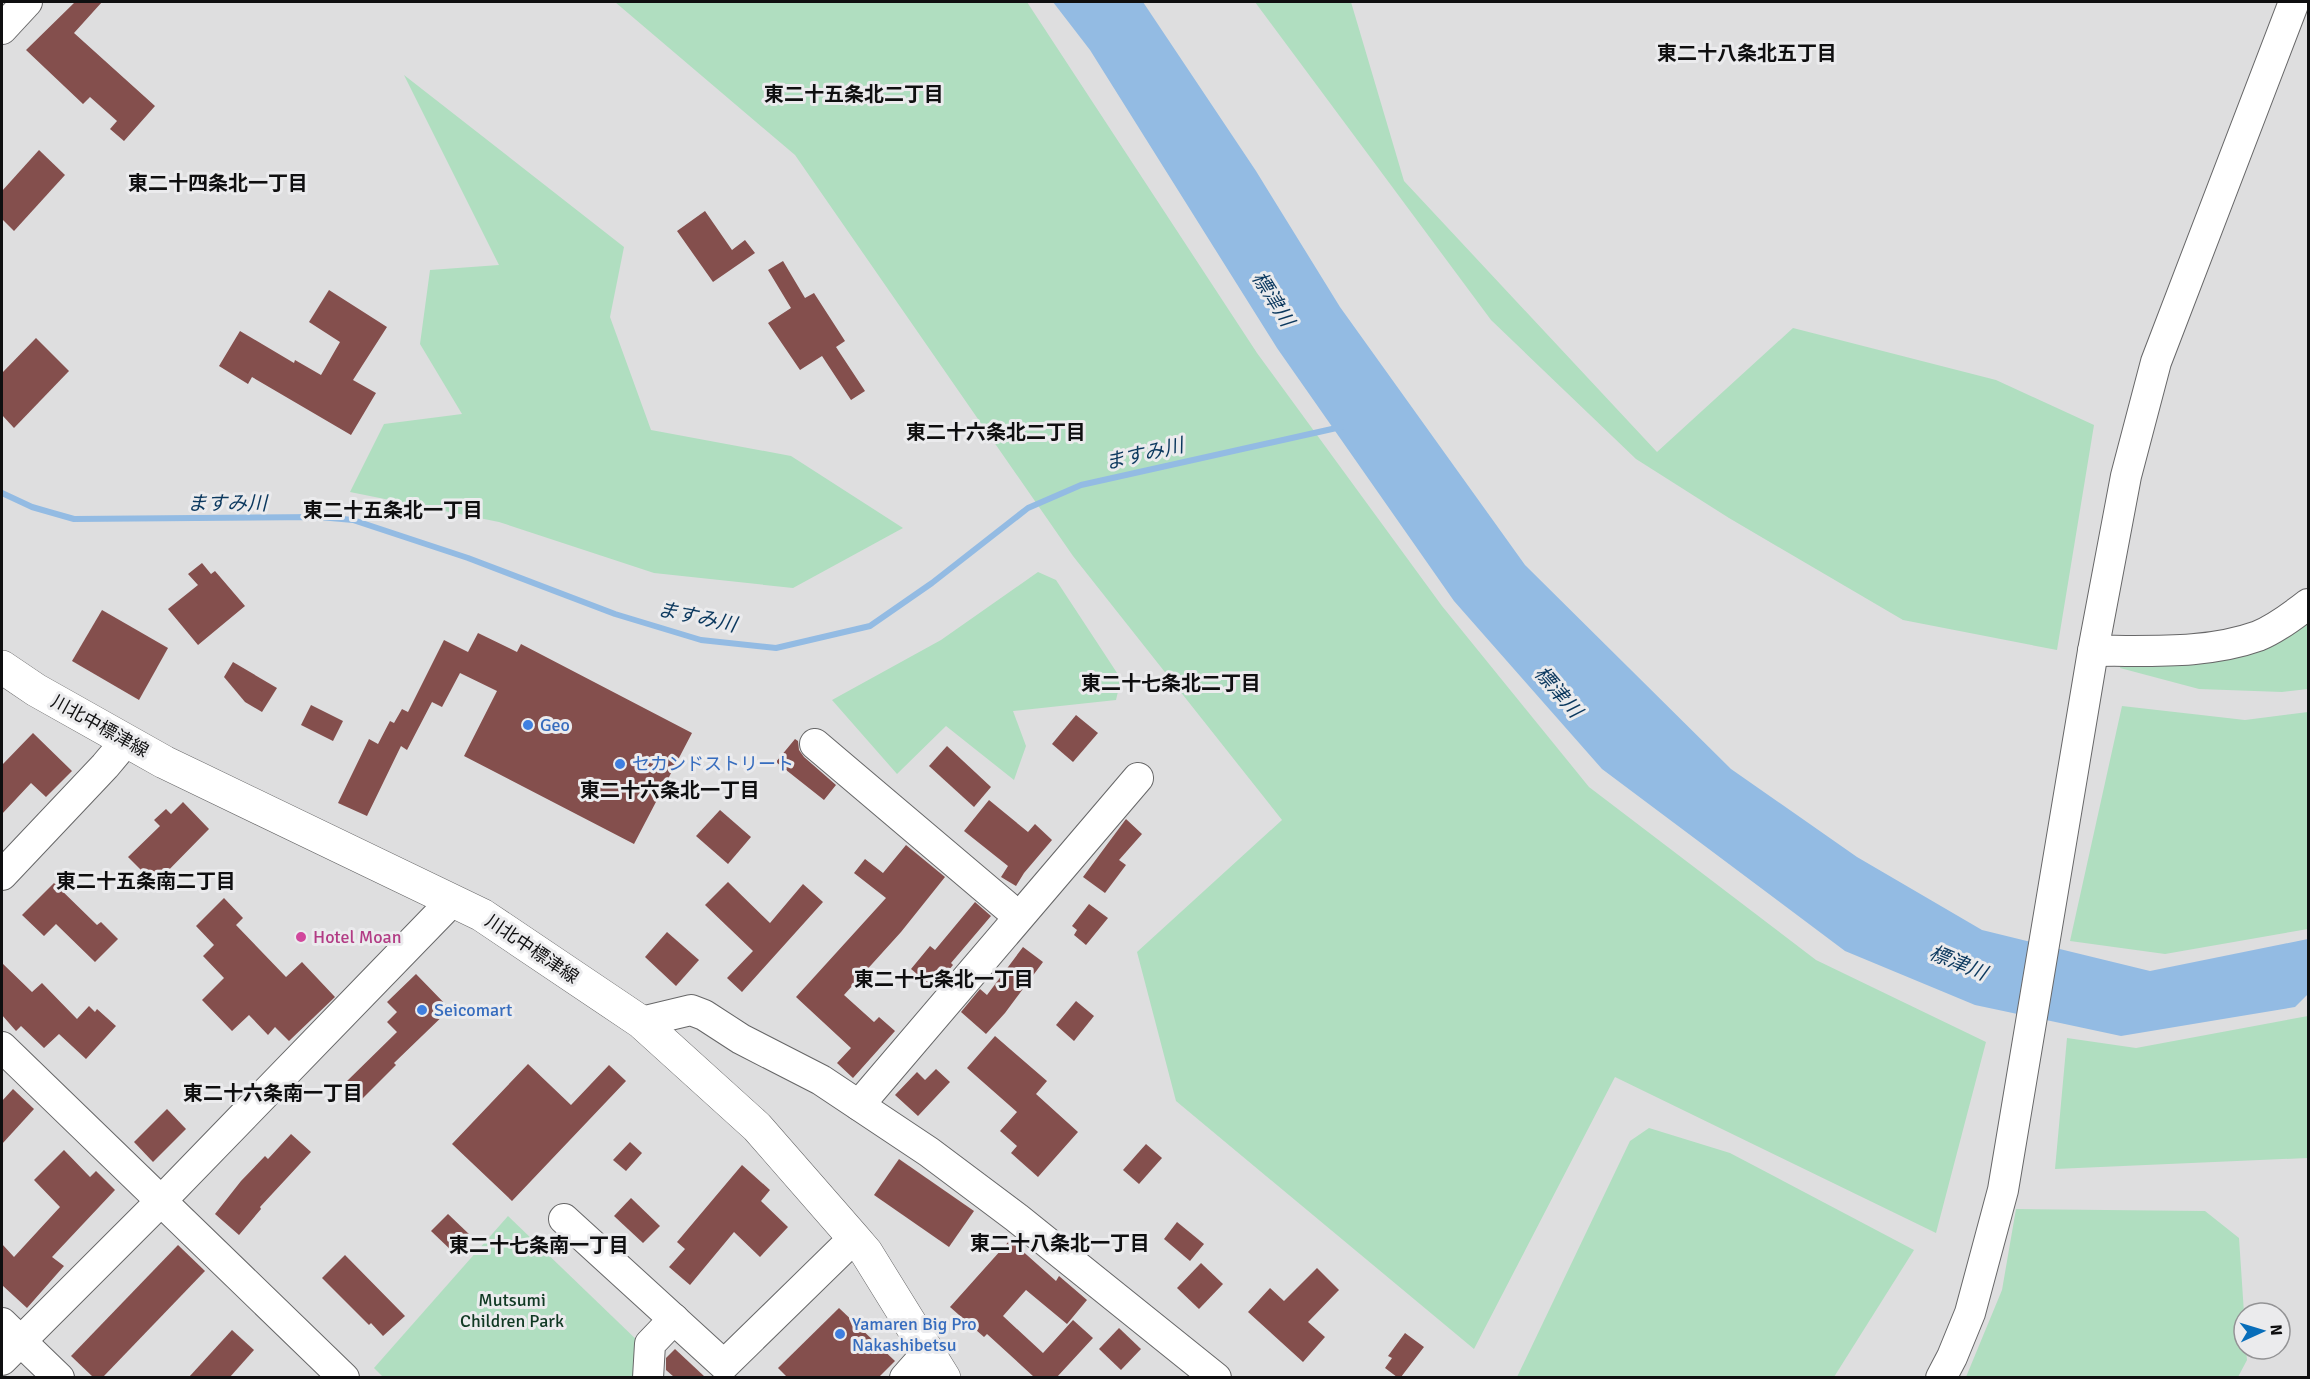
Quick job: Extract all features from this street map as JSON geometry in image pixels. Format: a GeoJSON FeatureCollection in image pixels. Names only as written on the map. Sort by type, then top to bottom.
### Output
{"type":"FeatureCollection","features":[{"type":"Feature","properties":{"kind":"main road","name":"川北中標津線"},"geometry":{"type":"LineString","coordinates":[[2,667],[36,690],[164,762],[482,915],[641,1022],[757,1127],[854,1238],[866,1252],[936,1365]]}},
{"type":"Feature","properties":{"kind":"street"},"geometry":{"type":"LineString","coordinates":[[2,29],[27,2]]}},
{"type":"Feature","properties":{"kind":"street"},"geometry":{"type":"LineString","coordinates":[[1941,1377],[1970,1313],[2003,1190],[2093,651],[2126,476],[2156,362],[2294,2]]}},
{"type":"Feature","properties":{"kind":"street"},"geometry":{"type":"LineString","coordinates":[[2093,651],[2187,650],[2231,643],[2259,635],[2308,604]]}},
{"type":"Feature","properties":{"kind":"street"},"geometry":{"type":"LineString","coordinates":[[2,875],[126,741]]}},
{"type":"Feature","properties":{"kind":"street"},"geometry":{"type":"LineString","coordinates":[[814,744],[1018,916]]}},
{"type":"Feature","properties":{"kind":"street"},"geometry":{"type":"LineString","coordinates":[[859,1105],[1138,778]]}},
{"type":"Feature","properties":{"kind":"street"},"geometry":{"type":"LineString","coordinates":[[59,1377],[8,1341],[162,1200],[452,901]]}},
{"type":"Feature","properties":{"kind":"street"},"geometry":{"type":"LineString","coordinates":[[641,1022],[691,1010],[741,1039],[821,1080],[928,1152],[1017,1218],[1215,1377]]}},
{"type":"Feature","properties":{"kind":"street"},"geometry":{"type":"LineString","coordinates":[[2,1047],[344,1377]]}},
{"type":"Feature","properties":{"kind":"street"},"geometry":{"type":"LineString","coordinates":[[564,1219],[724,1365],[854,1238]]}},
{"type":"Feature","properties":{"kind":"street"},"geometry":{"type":"LineString","coordinates":[[648,1377],[650,1344],[674,1319]]}},
{"type":"Feature","properties":{"kind":"street"},"geometry":{"type":"LineString","coordinates":[[905,1377],[936,1365]]}},
{"type":"Feature","properties":{"kind":"green space"},"geometry":{"type":"Polygon","coordinates":[[[615,2],[1027,2],[1257,353],[1442,606],[1589,787],[1816,960],[1986,1042],[1936,1233],[1615,1077],[1474,1349],[1176,1101],[1137,952],[1282,820],[1073,556],[795,155],[615,2]]]}},
{"type":"Feature","properties":{"kind":"green space"},"geometry":{"type":"Polygon","coordinates":[[[1255,2],[1351,2],[1404,181],[1657,452],[1793,328],[1996,380],[2094,425],[2057,650],[1903,620],[1729,518],[1636,459],[1491,320],[1255,2]]]}},
{"type":"Feature","properties":{"kind":"green space"},"geometry":{"type":"Polygon","coordinates":[[[404,75],[624,247],[610,317],[651,430],[791,456],[903,528],[793,588],[654,573],[499,522],[350,492],[384,424],[462,414],[420,344],[430,270],[499,265],[404,75]]]}},
{"type":"Feature","properties":{"kind":"green space"},"geometry":{"type":"Polygon","coordinates":[[[1038,572],[1056,580],[1121,679],[1116,700],[1013,711],[1026,746],[1014,780],[946,726],[897,774],[832,700],[941,640],[1038,572]]]}},
{"type":"Feature","properties":{"kind":"green space"},"geometry":{"type":"Polygon","coordinates":[[[2308,617],[2308,689],[2282,692],[2199,689],[2120,668],[2124,656],[2308,617]]]}},
{"type":"Feature","properties":{"kind":"green space"},"geometry":{"type":"Polygon","coordinates":[[[2122,706],[2245,720],[2308,712],[2308,929],[2165,954],[2070,941],[2122,706]]]}},
{"type":"Feature","properties":{"kind":"green space"},"geometry":{"type":"Polygon","coordinates":[[[2308,1016],[2308,1158],[2055,1169],[2067,1038],[2136,1048],[2308,1016]]]}},
{"type":"Feature","properties":{"kind":"green space"},"geometry":{"type":"Polygon","coordinates":[[[1649,1128],[1730,1153],[1914,1250],[1834,1377],[1517,1377],[1630,1141],[1649,1128]]]}},
{"type":"Feature","properties":{"kind":"green space"},"geometry":{"type":"Polygon","coordinates":[[[2016,1209],[2205,1211],[2239,1238],[2243,1301],[2232,1301],[2232,1361],[2246,1361],[2238,1377],[1966,1377],[2002,1290],[2016,1209]]]}},
{"type":"Feature","properties":{"kind":"green space","name":"Mutsumi Children Park"},"geometry":{"type":"Polygon","coordinates":[[[508,1216],[642,1345],[639,1377],[384,1378],[374,1368],[508,1216]]]}},
{"type":"Feature","properties":{"kind":"water","name":"標津川"},"geometry":{"type":"Polygon","coordinates":[[[1053,2],[1143,2],[1256,171],[1340,307],[1525,565],[1731,769],[1857,857],[1982,930],[2150,971],[2308,939],[2308,994],[2295,1007],[2121,1036],[1975,1005],[1845,951],[1602,769],[1454,601],[1277,348],[1090,50],[1053,2]]]}},
{"type":"Feature","properties":{"kind":"building"},"geometry":{"type":"Polygon","coordinates":[[[75,2],[102,2],[74,33],[155,106],[124,141],[110,129],[117,121],[90,97],[83,104],[26,50],[75,2]]]}},
{"type":"Feature","properties":{"kind":"building"},"geometry":{"type":"Polygon","coordinates":[[[39,150],[65,175],[14,231],[2,219],[2,191],[39,150]]]}},
{"type":"Feature","properties":{"kind":"building"},"geometry":{"type":"Polygon","coordinates":[[[705,211],[732,250],[745,240],[755,253],[713,282],[677,231],[705,211]]]}},
{"type":"Feature","properties":{"kind":"building"},"geometry":{"type":"Polygon","coordinates":[[[783,261],[805,298],[814,293],[845,341],[836,347],[865,391],[851,400],[822,356],[800,370],[768,323],[791,308],[768,270],[783,261]]]}},
{"type":"Feature","properties":{"kind":"building"},"geometry":{"type":"Polygon","coordinates":[[[329,290],[387,327],[353,380],[376,393],[351,435],[252,377],[248,384],[219,366],[240,331],[294,363],[295,360],[321,375],[340,342],[309,322],[329,290]]]}},
{"type":"Feature","properties":{"kind":"building"},"geometry":{"type":"Polygon","coordinates":[[[36,338],[69,371],[14,428],[2,415],[2,373],[36,338]]]}},
{"type":"Feature","properties":{"kind":"building"},"geometry":{"type":"Polygon","coordinates":[[[202,563],[211,574],[215,571],[245,606],[198,645],[168,609],[198,585],[188,574],[202,563]]]}},
{"type":"Feature","properties":{"kind":"building"},"geometry":{"type":"Polygon","coordinates":[[[102,610],[168,648],[139,700],[72,661],[102,610]]]}},
{"type":"Feature","properties":{"kind":"building"},"geometry":{"type":"Polygon","coordinates":[[[478,633],[517,652],[521,644],[692,733],[634,844],[464,756],[497,691],[460,673],[442,707],[432,702],[407,750],[401,746],[367,816],[338,803],[369,739],[378,744],[390,721],[394,723],[402,709],[408,712],[444,640],[468,652],[478,633]]]}},
{"type":"Feature","properties":{"kind":"building"},"geometry":{"type":"Polygon","coordinates":[[[233,662],[277,688],[262,712],[245,702],[224,677],[233,662]]]}},
{"type":"Feature","properties":{"kind":"building"},"geometry":{"type":"Polygon","coordinates":[[[311,705],[343,721],[333,741],[301,725],[311,705]]]}},
{"type":"Feature","properties":{"kind":"building"},"geometry":{"type":"Polygon","coordinates":[[[1076,715],[1098,733],[1073,762],[1052,744],[1076,715]]]}},
{"type":"Feature","properties":{"kind":"building"},"geometry":{"type":"Polygon","coordinates":[[[33,733],[72,771],[46,797],[31,783],[2,814],[2,765],[33,733]]]}},
{"type":"Feature","properties":{"kind":"building"},"geometry":{"type":"Polygon","coordinates":[[[795,739],[804,757],[836,785],[824,800],[776,762],[795,739]]]}},
{"type":"Feature","properties":{"kind":"building"},"geometry":{"type":"Polygon","coordinates":[[[947,746],[991,787],[974,807],[929,766],[947,746]]]}},
{"type":"Feature","properties":{"kind":"building"},"geometry":{"type":"Polygon","coordinates":[[[989,800],[1028,832],[1035,824],[1052,840],[1016,886],[1001,877],[1008,866],[964,831],[989,800]]]}},
{"type":"Feature","properties":{"kind":"building"},"geometry":{"type":"Polygon","coordinates":[[[183,802],[209,829],[155,884],[128,857],[160,826],[154,820],[166,809],[171,814],[183,802]]]}},
{"type":"Feature","properties":{"kind":"building"},"geometry":{"type":"Polygon","coordinates":[[[720,810],[751,837],[728,864],[696,836],[720,810]]]}},
{"type":"Feature","properties":{"kind":"building"},"geometry":{"type":"Polygon","coordinates":[[[1126,819],[1142,834],[1119,860],[1126,865],[1105,893],[1083,877],[1126,819]]]}},
{"type":"Feature","properties":{"kind":"building"},"geometry":{"type":"Polygon","coordinates":[[[906,845],[945,877],[901,932],[844,995],[874,1022],[879,1017],[895,1031],[853,1078],[837,1063],[851,1048],[796,997],[886,898],[854,873],[865,859],[883,873],[906,845]]]}},
{"type":"Feature","properties":{"kind":"building"},"geometry":{"type":"Polygon","coordinates":[[[728,882],[770,923],[803,884],[823,902],[742,992],[727,978],[753,951],[705,905],[728,882]]]}},
{"type":"Feature","properties":{"kind":"building"},"geometry":{"type":"Polygon","coordinates":[[[54,883],[97,925],[101,922],[118,939],[95,962],[56,924],[44,936],[22,915],[54,883]]]}},
{"type":"Feature","properties":{"kind":"building"},"geometry":{"type":"Polygon","coordinates":[[[224,898],[243,918],[236,925],[286,977],[302,962],[335,997],[289,1041],[275,1027],[268,1035],[249,1015],[232,1031],[202,1000],[224,978],[203,956],[214,945],[196,926],[224,898]]]}},
{"type":"Feature","properties":{"kind":"building"},"geometry":{"type":"Polygon","coordinates":[[[975,902],[991,916],[951,963],[953,965],[934,988],[911,969],[930,946],[935,950],[975,902]]]}},
{"type":"Feature","properties":{"kind":"building"},"geometry":{"type":"Polygon","coordinates":[[[1089,904],[1108,918],[1086,945],[1074,935],[1077,930],[1072,926],[1089,904]]]}},
{"type":"Feature","properties":{"kind":"building"},"geometry":{"type":"Polygon","coordinates":[[[667,932],[699,960],[676,986],[645,957],[667,932]]]}},
{"type":"Feature","properties":{"kind":"building"},"geometry":{"type":"Polygon","coordinates":[[[1023,947],[1043,962],[1005,1013],[986,1034],[961,1012],[980,989],[987,995],[1023,947]]]}},
{"type":"Feature","properties":{"kind":"building"},"geometry":{"type":"Polygon","coordinates":[[[2,963],[32,992],[42,983],[77,1019],[89,1006],[95,1012],[97,1009],[116,1026],[86,1059],[59,1034],[44,1048],[21,1026],[16,1031],[2,1015],[2,963]]]}},
{"type":"Feature","properties":{"kind":"building"},"geometry":{"type":"Polygon","coordinates":[[[416,974],[450,1009],[394,1063],[396,1065],[361,1100],[345,1083],[397,1032],[387,1022],[397,1012],[387,1002],[416,974]]]}},
{"type":"Feature","properties":{"kind":"building"},"geometry":{"type":"Polygon","coordinates":[[[1076,1001],[1094,1016],[1074,1041],[1056,1025],[1076,1001]]]}},
{"type":"Feature","properties":{"kind":"building"},"geometry":{"type":"Polygon","coordinates":[[[995,1036],[1047,1081],[1036,1094],[1078,1132],[1038,1177],[1011,1153],[1017,1146],[1000,1131],[1017,1112],[967,1068],[995,1036]]]}},
{"type":"Feature","properties":{"kind":"building"},"geometry":{"type":"Polygon","coordinates":[[[528,1064],[571,1105],[609,1065],[626,1081],[512,1201],[452,1144],[528,1064]]]}},
{"type":"Feature","properties":{"kind":"building"},"geometry":{"type":"Polygon","coordinates":[[[936,1069],[950,1082],[918,1116],[895,1095],[917,1072],[925,1080],[936,1069]]]}},
{"type":"Feature","properties":{"kind":"building"},"geometry":{"type":"Polygon","coordinates":[[[13,1089],[34,1109],[2,1144],[2,1101],[13,1089]]]}},
{"type":"Feature","properties":{"kind":"building"},"geometry":{"type":"Polygon","coordinates":[[[167,1109],[186,1129],[153,1162],[134,1142],[167,1109]]]}},
{"type":"Feature","properties":{"kind":"building"},"geometry":{"type":"Polygon","coordinates":[[[291,1134],[311,1152],[260,1207],[261,1209],[239,1235],[215,1214],[241,1181],[265,1156],[268,1159],[291,1134]]]}},
{"type":"Feature","properties":{"kind":"building"},"geometry":{"type":"Polygon","coordinates":[[[630,1142],[642,1153],[626,1171],[613,1160],[630,1142]]]}},
{"type":"Feature","properties":{"kind":"building"},"geometry":{"type":"Polygon","coordinates":[[[1146,1144],[1162,1158],[1139,1184],[1123,1170],[1146,1144]]]}},
{"type":"Feature","properties":{"kind":"building"},"geometry":{"type":"Polygon","coordinates":[[[64,1150],[90,1177],[96,1171],[115,1190],[52,1257],[64,1266],[27,1308],[2,1285],[2,1244],[14,1257],[60,1207],[34,1180],[64,1150]]]}},
{"type":"Feature","properties":{"kind":"building"},"geometry":{"type":"Polygon","coordinates":[[[899,1159],[974,1211],[949,1247],[874,1195],[899,1159]]]}},
{"type":"Feature","properties":{"kind":"building"},"geometry":{"type":"Polygon","coordinates":[[[742,1165],[770,1190],[761,1201],[788,1227],[760,1257],[734,1232],[690,1285],[669,1267],[685,1249],[677,1242],[742,1165]]]}},
{"type":"Feature","properties":{"kind":"building"},"geometry":{"type":"Polygon","coordinates":[[[631,1198],[660,1226],[643,1243],[614,1216],[631,1198]]]}},
{"type":"Feature","properties":{"kind":"building"},"geometry":{"type":"Polygon","coordinates":[[[448,1214],[470,1235],[453,1252],[431,1231],[448,1214]]]}},
{"type":"Feature","properties":{"kind":"building"},"geometry":{"type":"Polygon","coordinates":[[[1177,1222],[1204,1244],[1190,1261],[1164,1239],[1177,1222]]]}},
{"type":"Feature","properties":{"kind":"building"},"geometry":{"type":"Polygon","coordinates":[[[1010,1240],[1056,1281],[1059,1276],[1087,1300],[1067,1324],[1026,1290],[1003,1316],[1043,1353],[1073,1320],[1093,1338],[1057,1377],[1034,1377],[987,1334],[984,1337],[950,1307],[1010,1240]]]}},
{"type":"Feature","properties":{"kind":"building"},"geometry":{"type":"Polygon","coordinates":[[[178,1245],[205,1271],[103,1377],[93,1377],[71,1356],[178,1245]]]}},
{"type":"Feature","properties":{"kind":"building"},"geometry":{"type":"Polygon","coordinates":[[[345,1255],[405,1316],[383,1336],[322,1278],[345,1255]]]}},
{"type":"Feature","properties":{"kind":"building"},"geometry":{"type":"Polygon","coordinates":[[[1201,1263],[1223,1284],[1199,1309],[1177,1288],[1201,1263]]]}},
{"type":"Feature","properties":{"kind":"building"},"geometry":{"type":"Polygon","coordinates":[[[1317,1268],[1339,1290],[1308,1322],[1325,1337],[1303,1362],[1248,1312],[1270,1288],[1284,1301],[1317,1268]]]}},
{"type":"Feature","properties":{"kind":"building","name":"Yamaren Big Pro Nakashibetsu"},"geometry":{"type":"Polygon","coordinates":[[[839,1308],[895,1361],[879,1377],[787,1377],[778,1368],[839,1308]]]}},
{"type":"Feature","properties":{"kind":"building"},"geometry":{"type":"Polygon","coordinates":[[[1119,1328],[1141,1349],[1121,1370],[1099,1349],[1119,1328]]]}},
{"type":"Feature","properties":{"kind":"building"},"geometry":{"type":"Polygon","coordinates":[[[232,1330],[254,1350],[230,1377],[189,1377],[232,1330]]]}},
{"type":"Feature","properties":{"kind":"building"},"geometry":{"type":"Polygon","coordinates":[[[1405,1333],[1424,1347],[1401,1377],[1397,1377],[1385,1368],[1392,1358],[1388,1356],[1405,1333]]]}},
{"type":"Feature","properties":{"kind":"building"},"geometry":{"type":"Polygon","coordinates":[[[675,1349],[705,1377],[674,1377],[666,1370],[666,1358],[675,1349]]]}},
{"type":"Feature","properties":{"kind":"waterway","name":"ますみ川"},"geometry":{"type":"LineString","coordinates":[[2,493],[32,507],[74,519],[319,517],[353,520],[468,558],[615,614],[701,640],[776,648],[870,626],[932,583],[1028,508],[1081,485],[1341,427]]}},
{"type":"Feature","properties":{"kind":"place","name":"Geo"},"geometry":{"type":"Point","coordinates":[528,725]}},
{"type":"Feature","properties":{"kind":"place","name":"セカンドストリート"},"geometry":{"type":"Point","coordinates":[620,764]}},
{"type":"Feature","properties":{"kind":"place","name":"Hotel Moan"},"geometry":{"type":"Point","coordinates":[301,937]}},
{"type":"Feature","properties":{"kind":"place","name":"Seicomart"},"geometry":{"type":"Point","coordinates":[422,1010]}},
{"type":"Feature","properties":{"kind":"place","name":"Yamaren Big Pro Nakashibetsu"},"geometry":{"type":"Point","coordinates":[840,1334]}},
{"type":"Feature","properties":{"kind":"district","name":"東二十八条北五丁目"},"geometry":{"type":"Point","coordinates":[1747,53]}},
{"type":"Feature","properties":{"kind":"district","name":"東二十五条北二丁目"},"geometry":{"type":"Point","coordinates":[854,94]}},
{"type":"Feature","properties":{"kind":"district","name":"東二十四条北一丁目"},"geometry":{"type":"Point","coordinates":[218,183]}},
{"type":"Feature","properties":{"kind":"district","name":"東二十六条北二丁目"},"geometry":{"type":"Point","coordinates":[996,432]}},
{"type":"Feature","properties":{"kind":"district","name":"東二十五条北一丁目"},"geometry":{"type":"Point","coordinates":[393,510]}},
{"type":"Feature","properties":{"kind":"district","name":"東二十七条北二丁目"},"geometry":{"type":"Point","coordinates":[1171,683]}},
{"type":"Feature","properties":{"kind":"district","name":"東二十六条北一丁目"},"geometry":{"type":"Point","coordinates":[670,790]}},
{"type":"Feature","properties":{"kind":"district","name":"東二十五条南二丁目"},"geometry":{"type":"Point","coordinates":[146,881]}},
{"type":"Feature","properties":{"kind":"district","name":"東二十七条北一丁目"},"geometry":{"type":"Point","coordinates":[944,979]}},
{"type":"Feature","properties":{"kind":"district","name":"東二十六条南一丁目"},"geometry":{"type":"Point","coordinates":[273,1093]}},
{"type":"Feature","properties":{"kind":"district","name":"東二十八条北一丁目"},"geometry":{"type":"Point","coordinates":[1060,1243]}},
{"type":"Feature","properties":{"kind":"district","name":"東二十七条南一丁目"},"geometry":{"type":"Point","coordinates":[539,1245]}}]}
